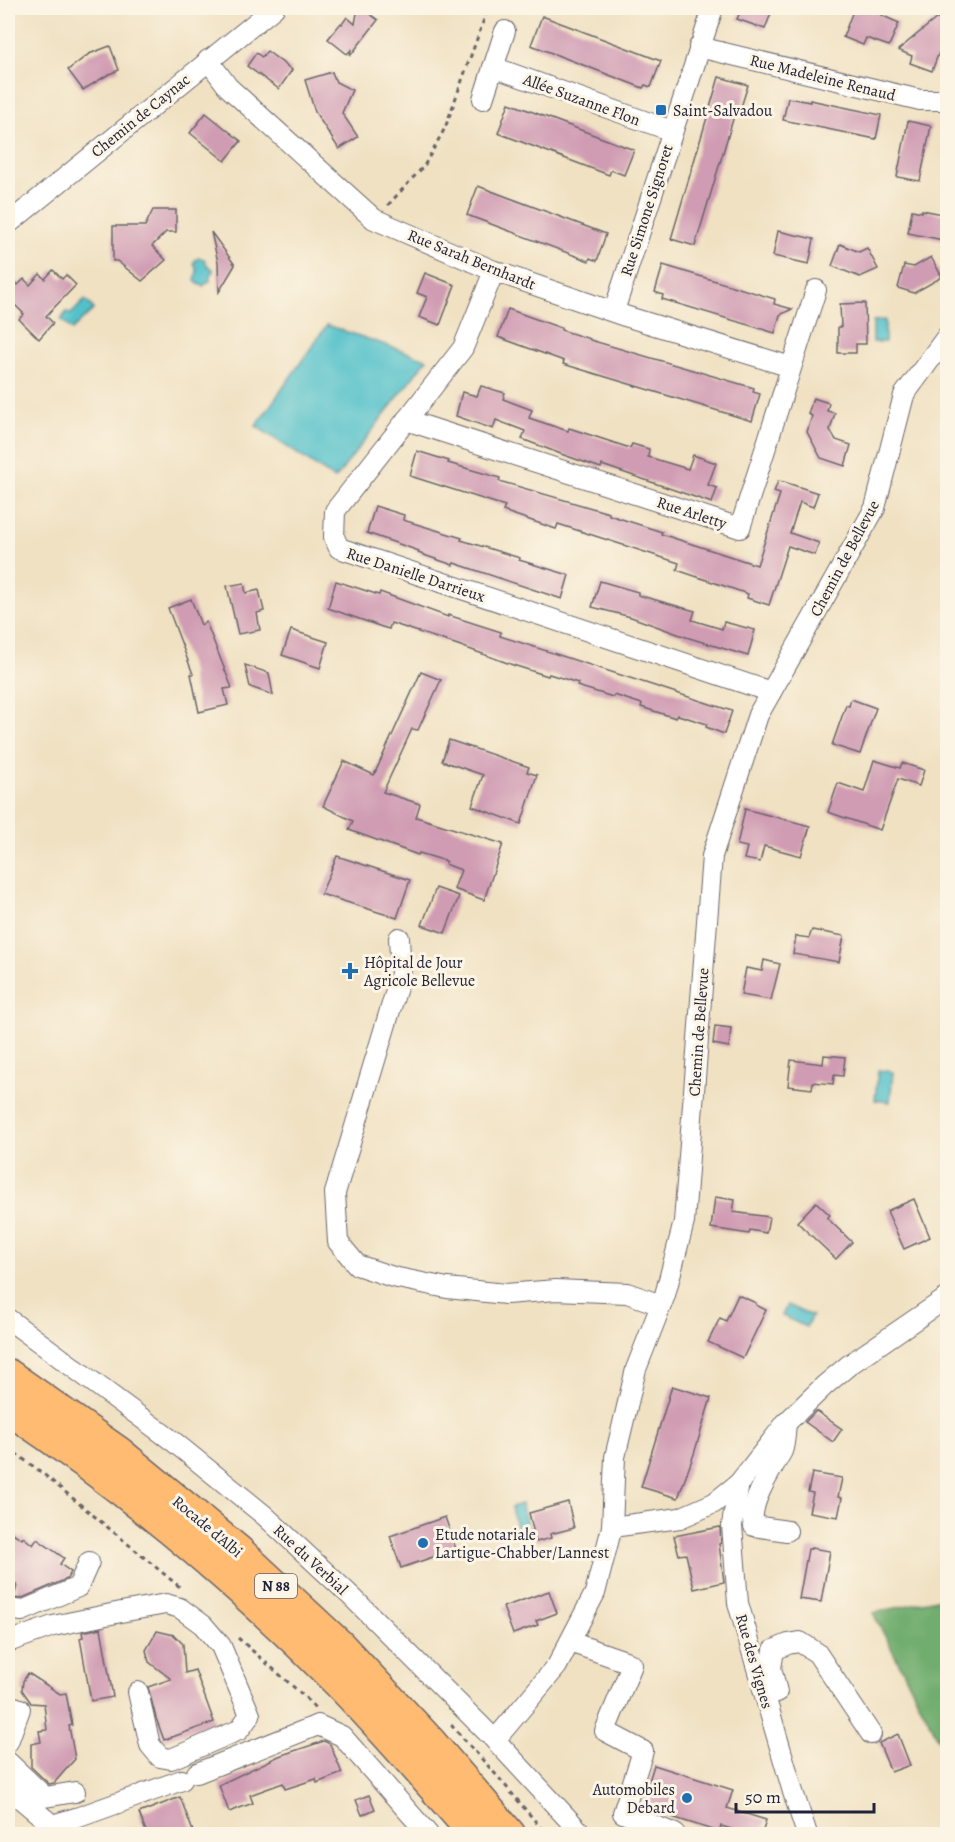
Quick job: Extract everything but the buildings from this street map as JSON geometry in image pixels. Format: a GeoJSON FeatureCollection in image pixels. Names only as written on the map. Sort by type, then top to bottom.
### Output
{"type":"FeatureCollection","features":[{"type":"Feature","properties":{"kind":"highway","name":"Rocade d'Albi"},"geometry":{"type":"LineString","coordinates":[[8,1374],[119,1452],[247,1559],[340,1645],[431,1742],[510,1834]]}},
{"type":"Feature","properties":{"kind":"highway","name":"Rocade d'Albi"},"geometry":{"type":"LineString","coordinates":[[8,1408],[125,1493],[222,1573],[336,1682],[474,1834]]}},
{"type":"Feature","properties":{"kind":"street","name":"Chemin de Caynac"},"geometry":{"type":"LineString","coordinates":[[8,224],[274,8]]}},
{"type":"Feature","properties":{"kind":"street","name":"Rue Simone Signoret"},"geometry":{"type":"LineString","coordinates":[[614,310],[713,8]]}},
{"type":"Feature","properties":{"kind":"street"},"geometry":{"type":"LineString","coordinates":[[483,99],[505,31]]}},
{"type":"Feature","properties":{"kind":"street","name":"Rue Madeleine Renaud"},"geometry":{"type":"LineString","coordinates":[[699,47],[920,100],[948,100]]}},
{"type":"Feature","properties":{"kind":"street","name":"Rue Sarah Bernhardt"},"geometry":{"type":"LineString","coordinates":[[208,60],[228,87],[374,219],[494,271],[614,310],[625,316],[791,367]]}},
{"type":"Feature","properties":{"kind":"street","name":"Allée Suzanne Flon"},"geometry":{"type":"LineString","coordinates":[[493,67],[672,131]]}},
{"type":"Feature","properties":{"kind":"street","name":"Rue Danielle Darrieux"},"geometry":{"type":"LineString","coordinates":[[494,271],[463,348],[335,511],[334,537],[339,548],[771,692]]}},
{"type":"Feature","properties":{"kind":"street","name":"Rue Arletty"},"geometry":{"type":"LineString","coordinates":[[406,420],[740,528],[816,290]]}},
{"type":"Feature","properties":{"kind":"street","name":"Chemin de Bellevue"},"geometry":{"type":"LineString","coordinates":[[495,1740],[557,1666],[595,1593],[612,1527],[615,1457],[636,1369],[661,1305],[684,1222],[712,855],[758,716],[875,508],[904,395],[948,335]]}},
{"type":"Feature","properties":{"kind":"street"},"geometry":{"type":"LineString","coordinates":[[399,938],[401,974],[335,1193],[338,1242],[357,1265],[393,1277],[447,1288],[506,1294],[556,1290],[627,1293],[661,1305]]}},
{"type":"Feature","properties":{"kind":"street"},"geometry":{"type":"LineString","coordinates":[[612,1527],[680,1518],[714,1503],[739,1483],[786,1423],[825,1385],[849,1365],[948,1297]]}},
{"type":"Feature","properties":{"kind":"street","name":"Rue du Verbial"},"geometry":{"type":"LineString","coordinates":[[8,1319],[174,1443],[264,1515],[352,1597],[495,1740],[582,1834]]}},
{"type":"Feature","properties":{"kind":"street"},"geometry":{"type":"LineString","coordinates":[[786,1423],[783,1449],[767,1475],[752,1520],[754,1526],[788,1531]]}},
{"type":"Feature","properties":{"kind":"street","name":"Rue des Vignes"},"geometry":{"type":"LineString","coordinates":[[739,1483],[732,1525],[738,1603],[807,1834]]}},
{"type":"Feature","properties":{"kind":"street"},"geometry":{"type":"LineString","coordinates":[[8,1609],[22,1611],[78,1587],[88,1562]]}},
{"type":"Feature","properties":{"kind":"street"},"geometry":{"type":"LineString","coordinates":[[8,1642],[53,1626],[121,1612],[166,1604],[180,1608],[203,1625],[221,1646],[250,1715],[239,1730],[171,1759],[160,1756],[150,1745],[138,1692]]}},
{"type":"Feature","properties":{"kind":"street"},"geometry":{"type":"LineString","coordinates":[[570,1642],[632,1665],[605,1731],[643,1752],[623,1813],[675,1834]]}},
{"type":"Feature","properties":{"kind":"street"},"geometry":{"type":"LineString","coordinates":[[793,1792],[789,1736],[771,1668],[774,1650],[800,1642],[817,1653],[871,1734]]}},
{"type":"Feature","properties":{"kind":"street"},"geometry":{"type":"LineString","coordinates":[[8,1705],[20,1709],[8,1742]]}},
{"type":"Feature","properties":{"kind":"street"},"geometry":{"type":"LineString","coordinates":[[8,1788],[52,1825],[189,1776],[318,1725],[342,1736],[428,1834]]}},
{"type":"Feature","properties":{"kind":"street"},"geometry":{"type":"LineString","coordinates":[[8,1762],[45,1797],[75,1792]]}},
{"type":"Feature","properties":{"kind":"path"},"geometry":{"type":"LineString","coordinates":[[374,219],[424,166],[445,128],[488,8]]}},
{"type":"Feature","properties":{"kind":"green space"},"geometry":{"type":"Polygon","coordinates":[[[941,1598],[948,1623],[947,1756],[873,1613],[941,1598]]]}},
{"type":"Feature","properties":{"kind":"water"},"geometry":{"type":"Polygon","coordinates":[[[199,258],[204,259],[213,269],[210,281],[203,286],[195,280],[197,271],[194,264],[199,258]]]}},
{"type":"Feature","properties":{"kind":"water"},"geometry":{"type":"Polygon","coordinates":[[[85,300],[94,309],[72,330],[61,319],[67,312],[71,314],[85,300]]]}},
{"type":"Feature","properties":{"kind":"water"},"geometry":{"type":"Polygon","coordinates":[[[885,320],[885,342],[873,342],[873,321],[885,320]]]}},
{"type":"Feature","properties":{"kind":"water"},"geometry":{"type":"Polygon","coordinates":[[[327,325],[427,359],[335,479],[256,426],[327,325]]]}},
{"type":"Feature","properties":{"kind":"water"},"geometry":{"type":"Polygon","coordinates":[[[878,1070],[893,1072],[890,1102],[875,1100],[878,1070]]]}},
{"type":"Feature","properties":{"kind":"water"},"geometry":{"type":"Polygon","coordinates":[[[787,1305],[812,1316],[806,1327],[782,1316],[787,1305]]]}},
{"type":"Feature","properties":{"kind":"water"},"geometry":{"type":"Polygon","coordinates":[[[521,1504],[528,1528],[517,1531],[511,1507],[521,1504]]]}},
{"type":"Feature","properties":{"kind":"place","name":"Saint-Salvadou"},"geometry":{"type":"Point","coordinates":[661,110]}},
{"type":"Feature","properties":{"kind":"place","name":"Hôpital de Jour Agricole Bellevue"},"geometry":{"type":"Point","coordinates":[350,971]}},
{"type":"Feature","properties":{"kind":"place","name":"Etude notariale Lartigue-Chabber/Lannest"},"geometry":{"type":"Point","coordinates":[423,1543]}},
{"type":"Feature","properties":{"kind":"place","name":"Automobiles Debard"},"geometry":{"type":"Point","coordinates":[687,1798]}}]}
